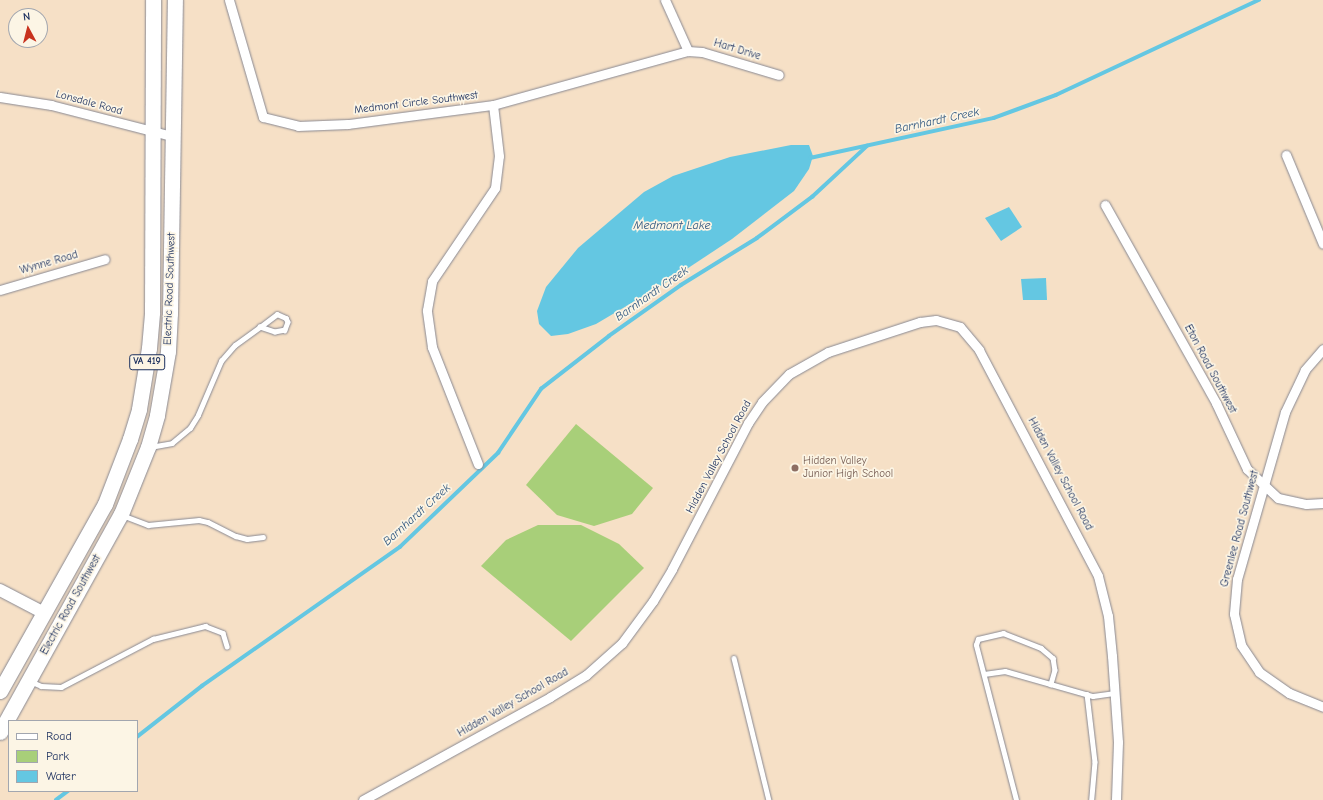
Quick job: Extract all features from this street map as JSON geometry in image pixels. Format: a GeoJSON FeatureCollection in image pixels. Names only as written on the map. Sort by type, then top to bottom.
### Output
{"type":"FeatureCollection","features":[{"type":"Feature","properties":{"kind":"main road","name":"Electric Road Southwest"},"geometry":{"type":"LineString","coordinates":[[0,691],[105,504],[130,439],[139,409],[149,348],[152,312],[153,0]]}},
{"type":"Feature","properties":{"kind":"main road","name":"Electric Road Southwest"},"geometry":{"type":"LineString","coordinates":[[0,732],[121,514],[148,447],[163,387],[168,351],[174,0]]}},
{"type":"Feature","properties":{"kind":"street","name":"Medmont Circle Southwest"},"geometry":{"type":"LineString","coordinates":[[229,0],[263,117],[310,127],[493,105],[688,51]]}},
{"type":"Feature","properties":{"kind":"street"},"geometry":{"type":"LineString","coordinates":[[666,0],[688,51]]}},
{"type":"Feature","properties":{"kind":"street","name":"Hart Drive"},"geometry":{"type":"LineString","coordinates":[[688,51],[702,52],[779,75]]}},
{"type":"Feature","properties":{"kind":"street","name":"Lonsdale Road"},"geometry":{"type":"LineString","coordinates":[[0,97],[51,105],[172,136]]}},
{"type":"Feature","properties":{"kind":"street"},"geometry":{"type":"LineString","coordinates":[[478,464],[432,346],[427,310],[432,281],[495,188],[499,156],[493,105]]}},
{"type":"Feature","properties":{"kind":"street"},"geometry":{"type":"LineString","coordinates":[[1286,155],[1323,244]]}},
{"type":"Feature","properties":{"kind":"street","name":"Eton Road Southwest"},"geometry":{"type":"LineString","coordinates":[[1105,205],[1216,403],[1241,459],[1263,487],[1287,502],[1323,503]]}},
{"type":"Feature","properties":{"kind":"street","name":"Wynne Road"},"geometry":{"type":"LineString","coordinates":[[0,290],[105,259]]}},
{"type":"Feature","properties":{"kind":"street","name":"Hidden Valley School Road"},"geometry":{"type":"LineString","coordinates":[[363,800],[550,697],[605,660],[631,632],[653,602],[701,517],[748,423],[775,386],[808,361],[828,352],[920,322],[936,320],[960,327],[980,350],[1000,384],[1098,576],[1108,616],[1115,693],[1118,742],[1116,800]]}},
{"type":"Feature","properties":{"kind":"street","name":"Greenlee Road Southwest"},"geometry":{"type":"LineString","coordinates":[[1323,349],[1305,370],[1294,390],[1285,412],[1237,579],[1234,601],[1236,628],[1241,645],[1259,672],[1289,693],[1323,707]]}},
{"type":"Feature","properties":{"kind":"street"},"geometry":{"type":"LineString","coordinates":[[0,590],[44,613]]}},
{"type":"Feature","properties":{"kind":"lane"},"geometry":{"type":"LineString","coordinates":[[148,447],[172,443],[190,428],[198,415],[221,361],[235,345],[277,314],[286,318],[288,322],[285,330],[281,332],[260,327]]}},
{"type":"Feature","properties":{"kind":"lane"},"geometry":{"type":"LineString","coordinates":[[121,514],[148,525],[203,521],[236,536],[247,539],[263,538]]}},
{"type":"Feature","properties":{"kind":"lane"},"geometry":{"type":"LineString","coordinates":[[29,680],[42,686],[61,687],[153,639],[205,626],[222,633],[227,646]]}},
{"type":"Feature","properties":{"kind":"lane"},"geometry":{"type":"LineString","coordinates":[[1016,800],[976,645],[978,639],[1003,633],[1022,639],[1041,648],[1052,658],[1055,670],[1051,684]]}},
{"type":"Feature","properties":{"kind":"lane"},"geometry":{"type":"LineString","coordinates":[[734,658],[769,800]]}},
{"type":"Feature","properties":{"kind":"lane"},"geometry":{"type":"LineString","coordinates":[[984,674],[1005,671],[1087,694],[1115,693]]}},
{"type":"Feature","properties":{"kind":"lane"},"geometry":{"type":"LineString","coordinates":[[1087,694],[1096,762],[1092,800]]}},
{"type":"Feature","properties":{"kind":"green space"},"geometry":{"type":"Polygon","coordinates":[[[576,424],[653,488],[632,514],[594,526],[557,515],[526,485],[576,424]]]}},
{"type":"Feature","properties":{"kind":"green space"},"geometry":{"type":"Polygon","coordinates":[[[538,525],[581,525],[619,544],[644,568],[571,641],[481,566],[506,540],[538,525]]]}},
{"type":"Feature","properties":{"kind":"water","name":"Medmont Lake"},"geometry":{"type":"Polygon","coordinates":[[[791,145],[809,145],[813,156],[809,169],[794,191],[732,239],[667,282],[596,324],[568,334],[551,336],[539,324],[537,311],[546,287],[578,248],[644,192],[673,176],[730,157],[791,145]]]}},
{"type":"Feature","properties":{"kind":"water"},"geometry":{"type":"Polygon","coordinates":[[[1009,207],[1022,227],[1001,241],[985,218],[1009,207]]]}},
{"type":"Feature","properties":{"kind":"water"},"geometry":{"type":"Polygon","coordinates":[[[1046,278],[1047,300],[1023,300],[1021,279],[1046,278]]]}},
{"type":"Feature","properties":{"kind":"waterway","name":"Barnhardt Creek"},"geometry":{"type":"LineString","coordinates":[[810,158],[994,118],[1056,95],[1259,0]]}},
{"type":"Feature","properties":{"kind":"waterway","name":"Barnhardt Creek"},"geometry":{"type":"LineString","coordinates":[[138,736],[202,686],[400,547],[498,453],[541,389],[609,336],[681,285],[757,238],[812,197],[867,146]]}},
{"type":"Feature","properties":{"kind":"waterway","name":"Barnhardt Creek"},"geometry":{"type":"LineString","coordinates":[[56,800],[67,792]]}},
{"type":"Feature","properties":{"kind":"place","name":"Hidden Valley Junior High School"},"geometry":{"type":"Point","coordinates":[795,468]}}]}
